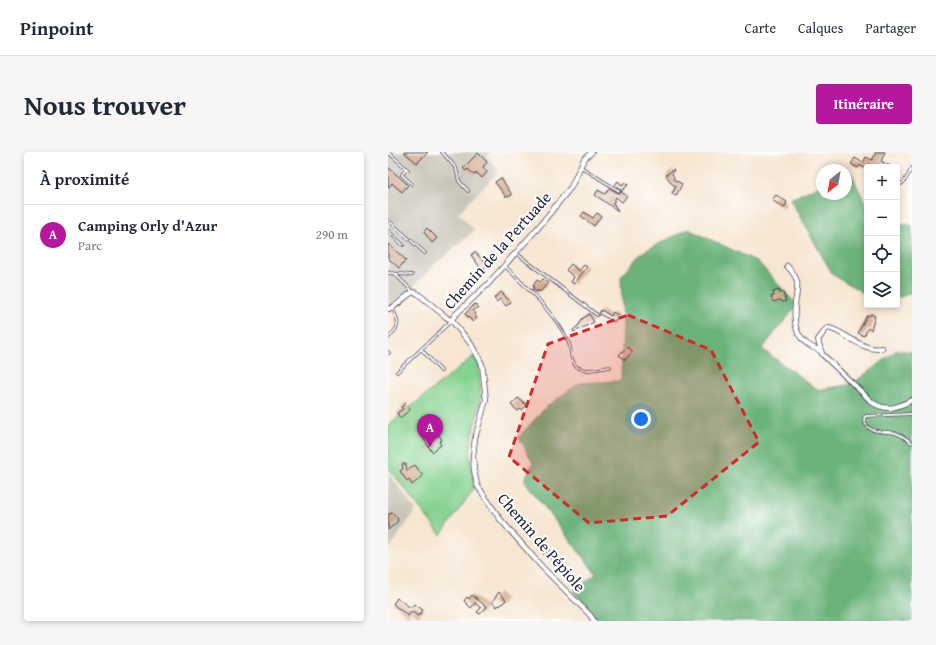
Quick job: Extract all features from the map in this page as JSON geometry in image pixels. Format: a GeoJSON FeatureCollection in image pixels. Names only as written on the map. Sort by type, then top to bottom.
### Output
{"type":"FeatureCollection","features":[{"type":"Feature","properties":{"kind":"street","name":"Chemin de la Pertuade"},"geometry":{"type":"LineString","coordinates":[[413,292],[421,296],[446,317],[452,320],[454,316],[488,284],[516,253],[571,187],[584,159],[592,152]]}},
{"type":"Feature","properties":{"kind":"street"},"geometry":{"type":"LineString","coordinates":[[787,266],[797,280],[794,322],[798,334],[805,344],[821,351],[873,403],[881,408],[893,407],[912,400]]}},
{"type":"Feature","properties":{"kind":"street"},"geometry":{"type":"LineString","coordinates":[[390,308],[413,292]]}},
{"type":"Feature","properties":{"kind":"street","name":"Chemin de Pépiole"},"geometry":{"type":"LineString","coordinates":[[452,320],[472,344],[482,364],[486,400],[475,438],[473,456],[477,485],[500,519],[542,567],[590,615],[594,621]]}},
{"type":"Feature","properties":{"kind":"street"},"geometry":{"type":"LineString","coordinates":[[821,351],[818,340],[819,336],[829,328],[868,347],[877,349],[882,348]]}},
{"type":"Feature","properties":{"kind":"lane"},"geometry":{"type":"LineString","coordinates":[[442,152],[456,168],[459,181],[468,191]]}},
{"type":"Feature","properties":{"kind":"lane"},"geometry":{"type":"LineString","coordinates":[[388,153],[407,170],[402,175],[412,184]]}},
{"type":"Feature","properties":{"kind":"lane"},"geometry":{"type":"LineString","coordinates":[[581,167],[619,191]]}},
{"type":"Feature","properties":{"kind":"lane"},"geometry":{"type":"LineString","coordinates":[[900,184],[904,182],[911,173],[912,168]]}},
{"type":"Feature","properties":{"kind":"lane"},"geometry":{"type":"LineString","coordinates":[[388,220],[425,253]]}},
{"type":"Feature","properties":{"kind":"lane"},"geometry":{"type":"LineString","coordinates":[[388,231],[402,244]]}},
{"type":"Feature","properties":{"kind":"lane"},"geometry":{"type":"LineString","coordinates":[[516,253],[597,315]]}},
{"type":"Feature","properties":{"kind":"lane"},"geometry":{"type":"LineString","coordinates":[[505,265],[534,295],[556,321],[563,331],[570,346],[571,357],[576,366],[589,370],[610,367]]}},
{"type":"Feature","properties":{"kind":"lane"},"geometry":{"type":"LineString","coordinates":[[388,272],[394,274],[412,275]]}},
{"type":"Feature","properties":{"kind":"lane"},"geometry":{"type":"LineString","coordinates":[[394,274],[413,292]]}},
{"type":"Feature","properties":{"kind":"lane"},"geometry":{"type":"LineString","coordinates":[[388,338],[395,332],[397,326],[397,317],[390,308]]}},
{"type":"Feature","properties":{"kind":"lane"},"geometry":{"type":"LineString","coordinates":[[396,372],[452,320]]}},
{"type":"Feature","properties":{"kind":"lane"},"geometry":{"type":"LineString","coordinates":[[422,349],[441,371]]}},
{"type":"Feature","properties":{"kind":"lane"},"geometry":{"type":"LineString","coordinates":[[912,414],[866,416],[864,418],[864,423],[871,430],[895,433],[912,443]]}},
{"type":"Feature","properties":{"kind":"highlighted area"},"geometry":{"type":"Polygon","coordinates":[[[628,315],[711,350],[759,442],[667,516],[589,523],[509,457],[548,344],[628,315]]]}},
{"type":"Feature","properties":{"kind":"shaded area"},"geometry":{"type":"Polygon","coordinates":[[[388,152],[490,152],[487,156],[499,171],[458,213],[475,230],[434,265],[388,313],[388,152]]]}},
{"type":"Feature","properties":{"kind":"shaded area"},"geometry":{"type":"Polygon","coordinates":[[[388,473],[416,510],[388,550],[388,473]]]}},
{"type":"Feature","properties":{"kind":"green space"},"geometry":{"type":"Polygon","coordinates":[[[852,175],[864,201],[864,293],[833,275],[790,199],[816,188],[816,200],[852,200],[852,175]]]}},
{"type":"Feature","properties":{"kind":"green space"},"geometry":{"type":"Polygon","coordinates":[[[900,223],[912,226],[912,293],[900,297],[900,223]]]}},
{"type":"Feature","properties":{"kind":"green space"},"geometry":{"type":"Polygon","coordinates":[[[688,229],[758,262],[797,305],[762,349],[818,390],[852,384],[897,350],[912,352],[912,621],[599,621],[573,591],[596,574],[524,480],[533,463],[519,437],[546,407],[579,383],[621,381],[623,325],[621,277],[643,252],[688,229]]]}},
{"type":"Feature","properties":{"kind":"green space"},"geometry":{"type":"Polygon","coordinates":[[[474,356],[479,365],[481,400],[472,436],[470,458],[474,482],[473,490],[441,535],[388,467],[388,425],[474,356]]]}},
{"type":"Feature","properties":{"kind":"building"},"geometry":{"type":"Polygon","coordinates":[[[404,152],[428,152],[417,163],[404,152]]]}},
{"type":"Feature","properties":{"kind":"building"},"geometry":{"type":"Polygon","coordinates":[[[876,152],[885,152],[881,161],[886,164],[864,164],[864,168],[860,165],[858,168],[851,164],[855,158],[863,163],[866,157],[872,160],[876,152]]]}},
{"type":"Feature","properties":{"kind":"building"},"geometry":{"type":"Polygon","coordinates":[[[478,153],[487,162],[483,167],[487,172],[482,178],[477,173],[474,175],[468,169],[466,171],[463,168],[478,153]]]}},
{"type":"Feature","properties":{"kind":"building"},"geometry":{"type":"Polygon","coordinates":[[[388,167],[408,185],[402,192],[392,183],[388,188],[388,167]]]}},
{"type":"Feature","properties":{"kind":"building"},"geometry":{"type":"Polygon","coordinates":[[[674,169],[672,174],[674,177],[673,179],[682,184],[676,196],[672,194],[676,186],[672,184],[666,175],[674,169]]]}},
{"type":"Feature","properties":{"kind":"building"},"geometry":{"type":"Polygon","coordinates":[[[501,178],[512,195],[508,197],[506,197],[495,182],[501,178]]]}},
{"type":"Feature","properties":{"kind":"building"},"geometry":{"type":"Polygon","coordinates":[[[618,181],[622,185],[625,182],[628,185],[621,192],[627,196],[622,202],[616,197],[613,203],[618,211],[595,195],[598,190],[605,194],[609,188],[620,193],[621,190],[615,185],[618,181]]]}},
{"type":"Feature","properties":{"kind":"building"},"geometry":{"type":"Polygon","coordinates":[[[776,195],[787,202],[784,208],[772,200],[776,195]]]}},
{"type":"Feature","properties":{"kind":"building"},"geometry":{"type":"Polygon","coordinates":[[[584,212],[593,218],[597,213],[601,216],[594,226],[581,216],[584,212]]]}},
{"type":"Feature","properties":{"kind":"building"},"geometry":{"type":"Polygon","coordinates":[[[427,228],[437,238],[432,243],[424,232],[427,228]]]}},
{"type":"Feature","properties":{"kind":"building"},"geometry":{"type":"Polygon","coordinates":[[[388,244],[406,260],[399,268],[388,258],[388,244]]]}},
{"type":"Feature","properties":{"kind":"building"},"geometry":{"type":"Polygon","coordinates":[[[475,252],[487,265],[482,270],[471,255],[475,252]]]}},
{"type":"Feature","properties":{"kind":"building"},"geometry":{"type":"Polygon","coordinates":[[[571,264],[579,271],[584,265],[587,267],[574,284],[571,282],[574,277],[566,270],[571,264]]]}},
{"type":"Feature","properties":{"kind":"building"},"geometry":{"type":"Polygon","coordinates":[[[543,279],[548,283],[540,292],[532,289],[537,280],[540,282],[543,279]]]}},
{"type":"Feature","properties":{"kind":"building"},"geometry":{"type":"Polygon","coordinates":[[[779,290],[780,293],[783,292],[786,301],[782,302],[779,300],[773,302],[771,297],[774,296],[773,292],[779,290]]]}},
{"type":"Feature","properties":{"kind":"building"},"geometry":{"type":"Polygon","coordinates":[[[501,292],[511,302],[506,306],[500,299],[497,302],[494,298],[501,292]]]}},
{"type":"Feature","properties":{"kind":"building"},"geometry":{"type":"Polygon","coordinates":[[[475,304],[478,307],[473,311],[477,318],[473,322],[465,314],[475,304]]]}},
{"type":"Feature","properties":{"kind":"building"},"geometry":{"type":"Polygon","coordinates":[[[601,310],[611,316],[613,312],[619,316],[615,322],[599,314],[601,310]]]}},
{"type":"Feature","properties":{"kind":"building"},"geometry":{"type":"Polygon","coordinates":[[[589,314],[594,322],[574,332],[573,330],[579,325],[582,319],[589,314]]]}},
{"type":"Feature","properties":{"kind":"building"},"geometry":{"type":"Polygon","coordinates":[[[871,314],[875,316],[871,330],[868,328],[864,336],[858,333],[867,315],[869,316],[871,314]]]}},
{"type":"Feature","properties":{"kind":"building"},"geometry":{"type":"Polygon","coordinates":[[[627,347],[633,351],[625,360],[619,355],[627,347]]]}},
{"type":"Feature","properties":{"kind":"building"},"geometry":{"type":"Polygon","coordinates":[[[518,398],[527,405],[522,410],[520,409],[518,411],[511,405],[518,398]]]}},
{"type":"Feature","properties":{"kind":"building"},"geometry":{"type":"Polygon","coordinates":[[[406,403],[410,410],[400,418],[397,413],[403,409],[401,407],[406,403]]]}},
{"type":"Feature","properties":{"kind":"building"},"geometry":{"type":"Polygon","coordinates":[[[434,427],[442,440],[439,442],[441,445],[432,452],[420,433],[423,431],[425,434],[434,427]]]}},
{"type":"Feature","properties":{"kind":"building"},"geometry":{"type":"Polygon","coordinates":[[[402,464],[406,464],[407,471],[415,465],[423,476],[412,485],[400,471],[403,469],[402,464]]]}},
{"type":"Feature","properties":{"kind":"building"},"geometry":{"type":"Polygon","coordinates":[[[393,513],[398,521],[388,530],[388,515],[393,513]]]}},
{"type":"Feature","properties":{"kind":"building"},"geometry":{"type":"Polygon","coordinates":[[[548,549],[559,560],[555,563],[550,558],[548,559],[543,553],[548,549]]]}},
{"type":"Feature","properties":{"kind":"building"},"geometry":{"type":"Polygon","coordinates":[[[499,592],[506,600],[497,607],[492,602],[499,592]]]}},
{"type":"Feature","properties":{"kind":"building"},"geometry":{"type":"Polygon","coordinates":[[[472,595],[487,607],[480,614],[477,612],[481,608],[475,603],[471,608],[464,601],[467,597],[469,599],[472,595]]]}},
{"type":"Feature","properties":{"kind":"building"},"geometry":{"type":"Polygon","coordinates":[[[397,598],[411,608],[414,604],[423,610],[418,616],[411,611],[408,616],[393,604],[397,598]]]}},
{"type":"Feature","properties":{"kind":"place","name":"Camping Orly d'Azur"},"geometry":{"type":"Point","coordinates":[430,447]}}]}
